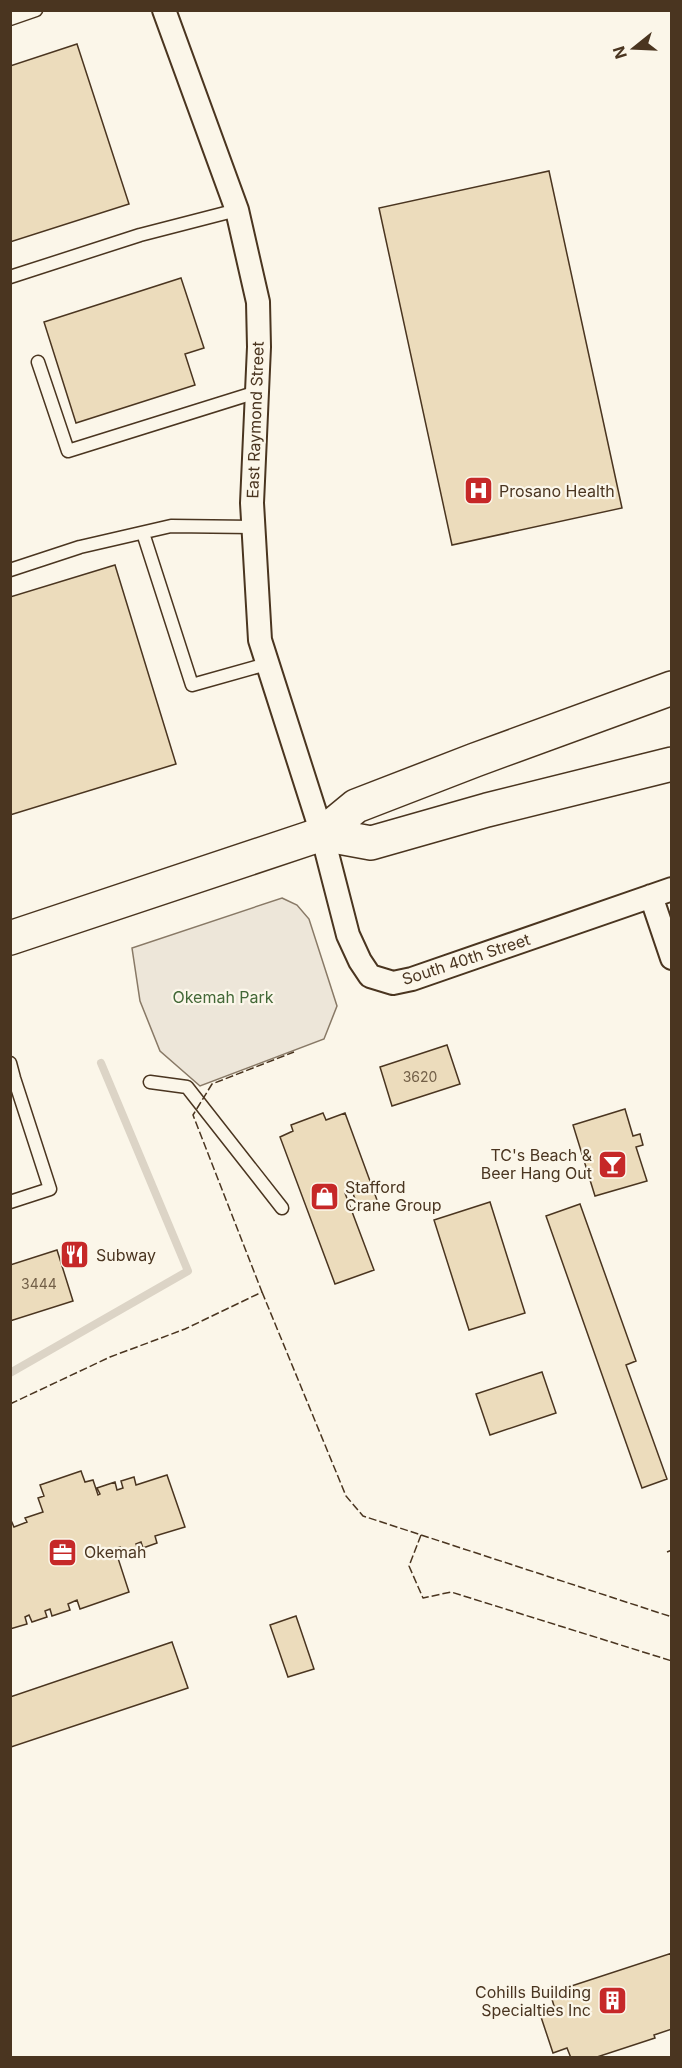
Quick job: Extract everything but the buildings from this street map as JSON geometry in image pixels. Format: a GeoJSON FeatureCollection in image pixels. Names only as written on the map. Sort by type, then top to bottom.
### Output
{"type":"FeatureCollection","features":[{"type":"Feature","properties":{"kind":"main road"},"geometry":{"type":"LineString","coordinates":[[10,938],[322,834],[356,806],[672,688]]}},
{"type":"Feature","properties":{"kind":"main road"},"geometry":{"type":"LineString","coordinates":[[322,834],[371,843],[487,810],[672,764]]}},
{"type":"Feature","properties":{"kind":"street","name":"East Raymond Street"},"geometry":{"type":"LineString","coordinates":[[164,10],[237,210],[258,302],[252,503],[260,640],[322,834]]}},
{"type":"Feature","properties":{"kind":"street","name":"South 40th Street"},"geometry":{"type":"LineString","coordinates":[[322,834],[348,935],[356,952],[370,976],[393,983],[412,979],[661,893]]}},
{"type":"Feature","properties":{"kind":"street"},"geometry":{"type":"LineString","coordinates":[[661,893],[672,958]]}},
{"type":"Feature","properties":{"kind":"lane"},"geometry":{"type":"LineString","coordinates":[[10,19],[36,10]]}},
{"type":"Feature","properties":{"kind":"lane"},"geometry":{"type":"LineString","coordinates":[[10,277],[140,234],[237,210]]}},
{"type":"Feature","properties":{"kind":"lane"},"geometry":{"type":"LineString","coordinates":[[38,362],[68,451],[257,392]]}},
{"type":"Feature","properties":{"kind":"lane"},"geometry":{"type":"LineString","coordinates":[[10,570],[80,547],[171,526],[253,527]]}},
{"type":"Feature","properties":{"kind":"lane"},"geometry":{"type":"LineString","coordinates":[[142,532],[192,685],[267,664]]}},
{"type":"Feature","properties":{"kind":"lane"},"geometry":{"type":"LineString","coordinates":[[10,1062],[12,1079],[50,1189],[10,1202]]}},
{"type":"Feature","properties":{"kind":"lane"},"geometry":{"type":"LineString","coordinates":[[150,1082],[187,1088],[282,1208]]}},
{"type":"Feature","properties":{"kind":"green space","name":"Okemah Park"},"geometry":{"type":"Polygon","coordinates":[[[282,898],[297,905],[309,919],[337,1006],[324,1039],[200,1086],[160,1051],[140,1001],[132,948],[282,898]]]}},
{"type":"Feature","properties":{"kind":"waterway"},"geometry":{"type":"LineString","coordinates":[[10,1373],[188,1271],[101,1063]]}},
{"type":"Feature","properties":{"kind":"fence"},"geometry":{"type":"LineString","coordinates":[[10,1404],[110,1357],[185,1329],[262,1292],[193,1115],[212,1084],[294,1052]]}},
{"type":"Feature","properties":{"kind":"fence"},"geometry":{"type":"LineString","coordinates":[[262,1292],[346,1496],[363,1516],[672,1617]]}},
{"type":"Feature","properties":{"kind":"fence"},"geometry":{"type":"LineString","coordinates":[[421,1535],[409,1566],[423,1598],[451,1592],[672,1661]]}},
{"type":"Feature","properties":{"kind":"fence"},"geometry":{"type":"LineString","coordinates":[[667,1552],[672,1550]]}},
{"type":"Feature","properties":{"kind":"place","name":"Prosano Health"},"geometry":{"type":"Point","coordinates":[478,491]}},
{"type":"Feature","properties":{"kind":"place","name":"TC's Beach & Beer Hang Out"},"geometry":{"type":"Point","coordinates":[613,1164]}},
{"type":"Feature","properties":{"kind":"place","name":"Stafford Crane Group"},"geometry":{"type":"Point","coordinates":[324,1196]}},
{"type":"Feature","properties":{"kind":"place","name":"Subway"},"geometry":{"type":"Point","coordinates":[75,1255]}},
{"type":"Feature","properties":{"kind":"place","name":"Okemah"},"geometry":{"type":"Point","coordinates":[63,1552]}},
{"type":"Feature","properties":{"kind":"place","name":"Cohills Building Specialties Inc"},"geometry":{"type":"Point","coordinates":[612,2001]}}]}
